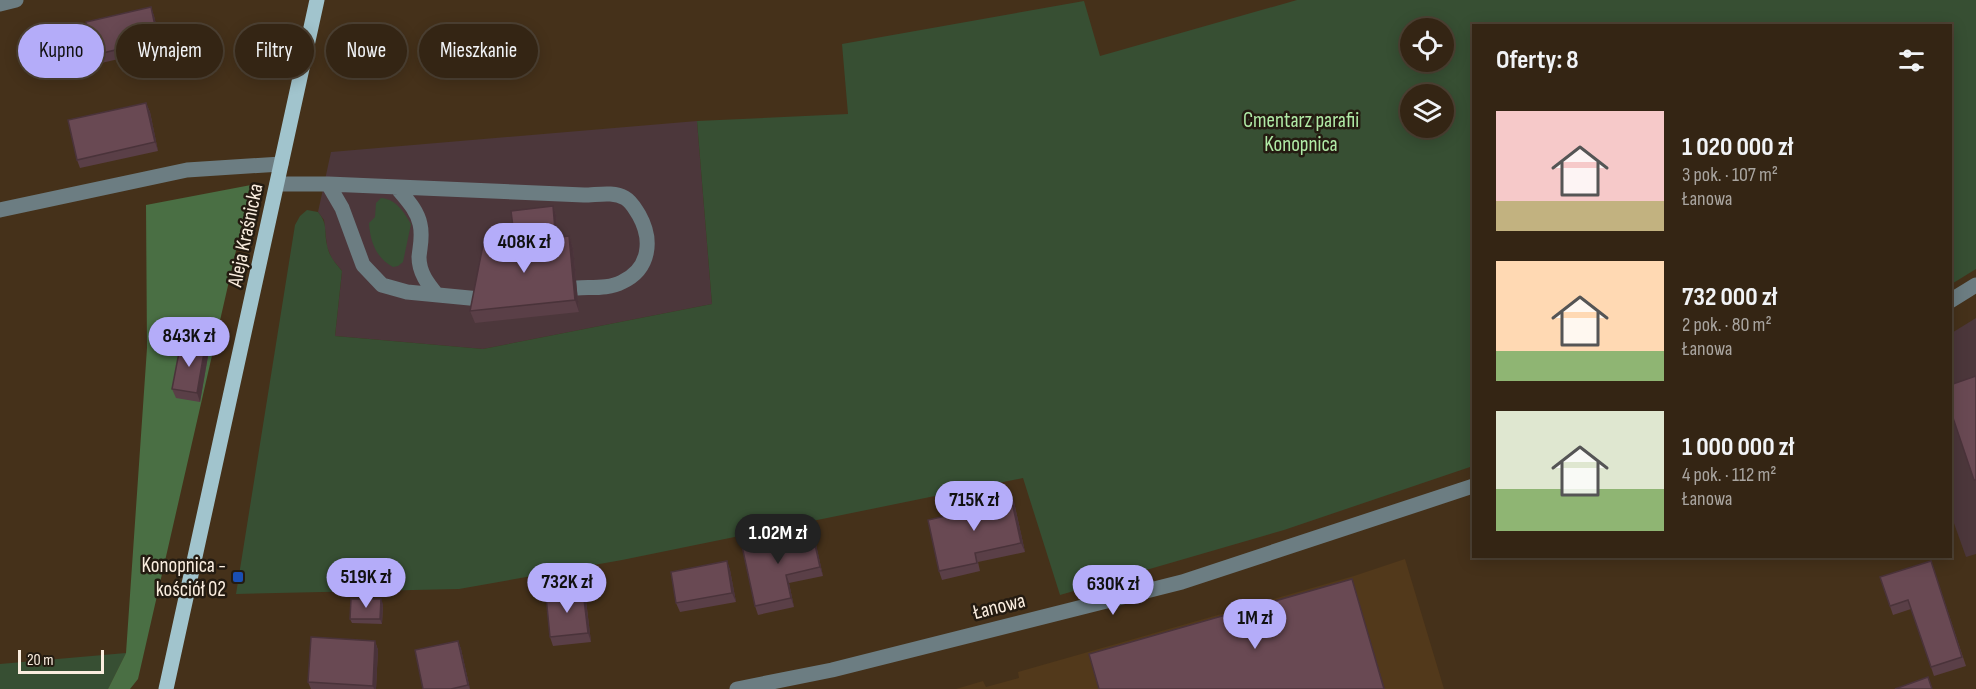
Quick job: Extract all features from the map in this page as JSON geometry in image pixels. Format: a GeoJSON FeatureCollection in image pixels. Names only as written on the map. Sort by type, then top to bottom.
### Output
{"type":"FeatureCollection","features":[{"type":"Feature","properties":{"kind":"main road","name":"Aleja Kraśnicka"},"geometry":{"type":"LineString","coordinates":[[166,689],[317,0]]}},
{"type":"Feature","properties":{"kind":"street"},"geometry":{"type":"LineString","coordinates":[[0,4],[16,0]]}},
{"type":"Feature","properties":{"kind":"street"},"geometry":{"type":"LineString","coordinates":[[0,210],[187,170],[281,164]]}},
{"type":"Feature","properties":{"kind":"street"},"geometry":{"type":"LineString","coordinates":[[277,184],[328,184],[398,189],[584,195],[612,194],[624,197],[632,204],[648,235],[646,256],[636,272],[622,282],[612,286],[577,288]]}},
{"type":"Feature","properties":{"kind":"street"},"geometry":{"type":"LineString","coordinates":[[328,184],[342,208],[363,265],[382,285],[407,292],[480,299]]}},
{"type":"Feature","properties":{"kind":"street"},"geometry":{"type":"LineString","coordinates":[[398,189],[418,217],[422,241],[419,257],[421,269],[425,281],[437,295]]}},
{"type":"Feature","properties":{"kind":"street"},"geometry":{"type":"LineString","coordinates":[[1952,300],[1976,285]]}},
{"type":"Feature","properties":{"kind":"street","name":"Łanowa"},"geometry":{"type":"LineString","coordinates":[[737,689],[832,670],[1182,582],[1472,486]]}},
{"type":"Feature","properties":{"kind":"shaded area"},"geometry":{"type":"Polygon","coordinates":[[[697,121],[712,304],[483,349],[335,336],[342,271],[332,259],[327,247],[324,220],[318,212],[331,152],[697,121]]]}},
{"type":"Feature","properties":{"kind":"shaded area"},"geometry":{"type":"Polygon","coordinates":[[[1976,318],[1976,554],[1966,557],[1952,518],[1952,333],[1976,318]]]}},
{"type":"Feature","properties":{"kind":"shaded area"},"geometry":{"type":"Polygon","coordinates":[[[1405,559],[1444,689],[956,689],[983,681],[986,687],[1019,678],[1018,672],[1354,576],[1405,559]]]}},
{"type":"Feature","properties":{"kind":"green space","name":"Cmentarz parafii Konopnica"},"geometry":{"type":"Polygon","coordinates":[[[1297,0],[1976,0],[1976,269],[1952,284],[1952,24],[1472,24],[1472,466],[1284,530],[1060,595],[1023,478],[622,560],[459,589],[236,594],[295,225],[300,216],[307,210],[318,212],[324,224],[329,253],[342,271],[335,336],[483,349],[712,304],[697,121],[848,114],[842,44],[1084,1],[1100,56],[1297,0]]]}},
{"type":"Feature","properties":{"kind":"green space"},"geometry":{"type":"Polygon","coordinates":[[[251,185],[138,679],[130,689],[108,689],[126,653],[147,348],[146,205],[251,185]]]}},
{"type":"Feature","properties":{"kind":"green space"},"geometry":{"type":"Polygon","coordinates":[[[381,198],[395,204],[411,224],[403,262],[398,266],[393,267],[382,259],[371,236],[369,223],[375,217],[376,203],[381,198]]]}},
{"type":"Feature","properties":{"kind":"green space"},"geometry":{"type":"Polygon","coordinates":[[[126,653],[108,689],[0,689],[0,664],[126,653]]]}},
{"type":"Feature","properties":{"kind":"building"},"geometry":{"type":"Polygon","coordinates":[[[151,7],[155,24],[116,24],[116,50],[104,53],[104,24],[86,24],[86,22],[151,7]]]}},
{"type":"Feature","properties":{"kind":"building"},"geometry":{"type":"Polygon","coordinates":[[[146,103],[155,142],[77,160],[68,120],[146,103]]]}},
{"type":"Feature","properties":{"kind":"building"},"geometry":{"type":"Polygon","coordinates":[[[553,206],[555,230],[514,235],[511,211],[553,206]]]}},
{"type":"Feature","properties":{"kind":"building"},"geometry":{"type":"Polygon","coordinates":[[[569,236],[575,300],[470,311],[483,245],[569,236]]]}},
{"type":"Feature","properties":{"kind":"building"},"geometry":{"type":"Polygon","coordinates":[[[181,342],[205,347],[197,393],[172,389],[181,342]]]}},
{"type":"Feature","properties":{"kind":"building"},"geometry":{"type":"Polygon","coordinates":[[[1976,376],[1976,480],[1974,480],[1952,415],[1952,384],[1976,376]]]}},
{"type":"Feature","properties":{"kind":"building"},"geometry":{"type":"Polygon","coordinates":[[[1010,493],[1021,543],[975,553],[977,563],[939,571],[928,520],[968,511],[967,503],[1010,493]]]}},
{"type":"Feature","properties":{"kind":"building"},"geometry":{"type":"Polygon","coordinates":[[[812,531],[820,567],[786,575],[791,598],[755,606],[742,546],[812,531]]]}},
{"type":"Feature","properties":{"kind":"building"},"geometry":{"type":"Polygon","coordinates":[[[727,561],[732,593],[676,603],[671,572],[727,561]]]}},
{"type":"Feature","properties":{"kind":"building"},"geometry":{"type":"Polygon","coordinates":[[[1931,561],[1962,657],[1931,667],[1908,600],[1890,606],[1880,577],[1931,561]]]}},
{"type":"Feature","properties":{"kind":"building"},"geometry":{"type":"Polygon","coordinates":[[[1352,579],[1384,689],[1099,689],[1089,654],[1352,579]]]}},
{"type":"Feature","properties":{"kind":"building"},"geometry":{"type":"Polygon","coordinates":[[[583,591],[588,633],[550,637],[546,596],[583,591]]]}},
{"type":"Feature","properties":{"kind":"building"},"geometry":{"type":"Polygon","coordinates":[[[351,599],[381,599],[380,619],[350,619],[351,599]]]}},
{"type":"Feature","properties":{"kind":"building"},"geometry":{"type":"Polygon","coordinates":[[[311,637],[375,641],[373,686],[308,682],[311,637]]]}},
{"type":"Feature","properties":{"kind":"building"},"geometry":{"type":"Polygon","coordinates":[[[458,641],[468,685],[451,689],[423,689],[415,650],[458,641]]]}},
{"type":"Feature","properties":{"kind":"building"},"geometry":{"type":"Polygon","coordinates":[[[1928,677],[1932,689],[1895,689],[1928,677]]]}},
{"type":"Feature","properties":{"kind":"place","name":"Konopnica - kościół 02"},"geometry":{"type":"Point","coordinates":[238,577]}}]}
